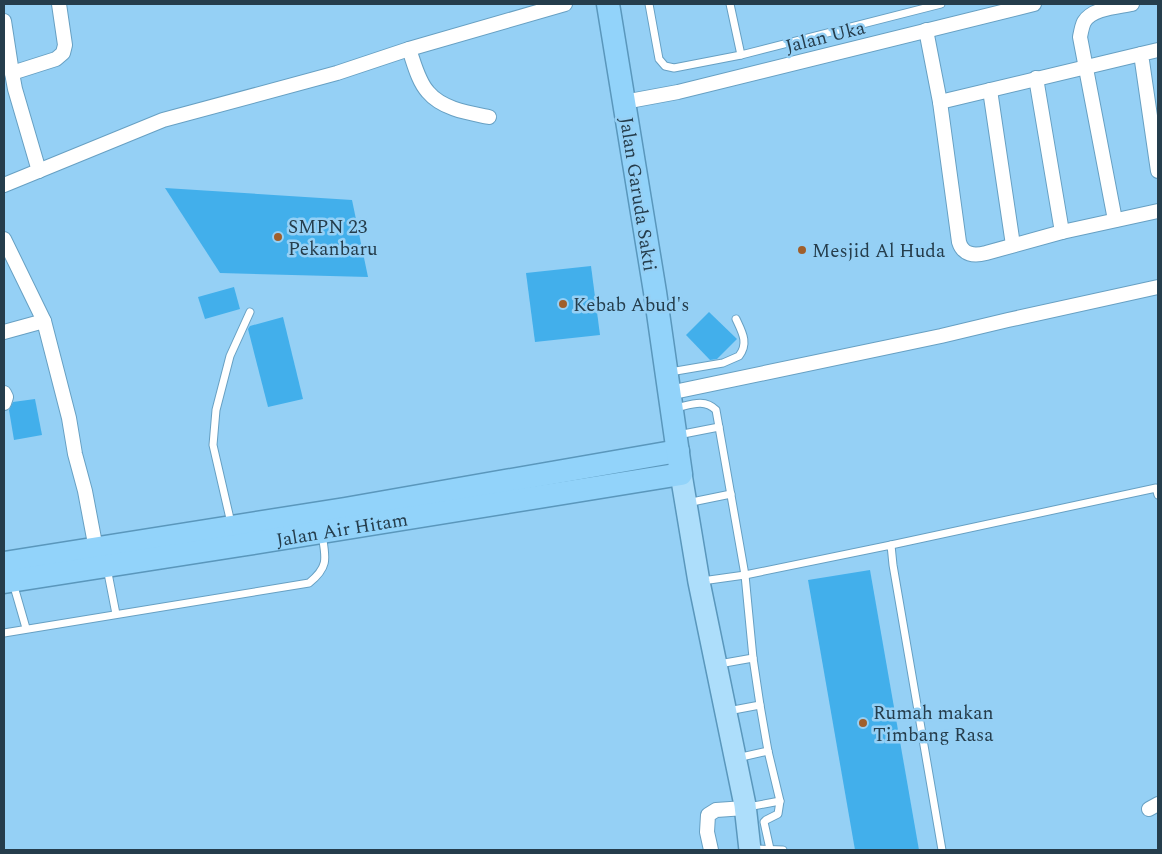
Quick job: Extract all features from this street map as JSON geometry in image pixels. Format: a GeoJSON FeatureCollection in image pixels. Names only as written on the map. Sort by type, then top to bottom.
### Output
{"type":"FeatureCollection","features":[{"type":"Feature","properties":{"kind":"highway","name":"Jalan Garuda Sakti"},"geometry":{"type":"LineString","coordinates":[[608,4],[682,474]]}},
{"type":"Feature","properties":{"kind":"highway","name":"Jalan Air Hitam"},"geometry":{"type":"LineString","coordinates":[[101,558],[231,526],[355,507],[677,443]]}},
{"type":"Feature","properties":{"kind":"highway","name":"Jalan Air Hitam"},"geometry":{"type":"LineString","coordinates":[[7,575],[101,558],[321,532],[682,474]]}},
{"type":"Feature","properties":{"kind":"main road"},"geometry":{"type":"LineString","coordinates":[[682,474],[699,582],[735,759],[756,849]]}},
{"type":"Feature","properties":{"kind":"street"},"geometry":{"type":"LineString","coordinates":[[12,73],[56,58],[63,53],[65,46],[59,4]]}},
{"type":"Feature","properties":{"kind":"street"},"geometry":{"type":"LineString","coordinates":[[4,185],[163,120],[337,73],[408,49],[565,4]]}},
{"type":"Feature","properties":{"kind":"street","name":"Jalan Uka"},"geometry":{"type":"LineString","coordinates":[[624,102],[678,92],[1034,4]]}},
{"type":"Feature","properties":{"kind":"street"},"geometry":{"type":"LineString","coordinates":[[1115,220],[1080,37],[1084,22],[1096,12],[1132,4]]}},
{"type":"Feature","properties":{"kind":"street"},"geometry":{"type":"LineString","coordinates":[[4,21],[12,73],[39,171]]}},
{"type":"Feature","properties":{"kind":"street"},"geometry":{"type":"LineString","coordinates":[[926,30],[940,102],[961,248],[965,252],[976,255],[1062,232],[1158,211]]}},
{"type":"Feature","properties":{"kind":"street"},"geometry":{"type":"LineString","coordinates":[[408,49],[424,86],[434,98],[464,112],[489,117]]}},
{"type":"Feature","properties":{"kind":"street"},"geometry":{"type":"LineString","coordinates":[[940,102],[1158,50]]}},
{"type":"Feature","properties":{"kind":"street"},"geometry":{"type":"LineString","coordinates":[[1141,54],[1158,171]]}},
{"type":"Feature","properties":{"kind":"street"},"geometry":{"type":"LineString","coordinates":[[1036,78],[1062,232]]}},
{"type":"Feature","properties":{"kind":"street"},"geometry":{"type":"LineString","coordinates":[[990,90],[1013,245]]}},
{"type":"Feature","properties":{"kind":"street"},"geometry":{"type":"LineString","coordinates":[[4,239],[44,321],[69,418],[73,446],[101,558]]}},
{"type":"Feature","properties":{"kind":"street"},"geometry":{"type":"LineString","coordinates":[[669,391],[941,336],[1158,287]]}},
{"type":"Feature","properties":{"kind":"street"},"geometry":{"type":"LineString","coordinates":[[4,332],[44,321]]}},
{"type":"Feature","properties":{"kind":"street"},"geometry":{"type":"LineString","coordinates":[[4,393],[6,397],[4,404]]}},
{"type":"Feature","properties":{"kind":"street"},"geometry":{"type":"LineString","coordinates":[[711,850],[707,832],[708,815],[716,810],[746,808]]}},
{"type":"Feature","properties":{"kind":"lane"},"geometry":{"type":"LineString","coordinates":[[649,4],[658,59],[665,66],[674,68],[741,55],[941,4]]}},
{"type":"Feature","properties":{"kind":"lane"},"geometry":{"type":"LineString","coordinates":[[730,4],[741,55]]}},
{"type":"Feature","properties":{"kind":"lane"},"geometry":{"type":"LineString","coordinates":[[231,526],[213,445],[216,410],[230,356],[250,312]]}},
{"type":"Feature","properties":{"kind":"lane"},"geometry":{"type":"LineString","coordinates":[[669,391],[741,354],[745,344],[744,336],[736,319]]}},
{"type":"Feature","properties":{"kind":"lane"},"geometry":{"type":"LineString","coordinates":[[669,391],[705,402],[716,410],[745,575],[753,658],[760,705],[768,751],[780,801],[778,814],[764,822],[756,849],[782,850]]}},
{"type":"Feature","properties":{"kind":"lane"},"geometry":{"type":"LineString","coordinates":[[677,443],[719,427]]}},
{"type":"Feature","properties":{"kind":"lane"},"geometry":{"type":"LineString","coordinates":[[699,582],[745,575],[1158,490]]}},
{"type":"Feature","properties":{"kind":"lane"},"geometry":{"type":"LineString","coordinates":[[686,503],[731,494]]}},
{"type":"Feature","properties":{"kind":"lane"},"geometry":{"type":"LineString","coordinates":[[4,633],[309,583],[320,575],[326,558],[321,532]]}},
{"type":"Feature","properties":{"kind":"lane"},"geometry":{"type":"LineString","coordinates":[[891,545],[894,574],[942,850]]}},
{"type":"Feature","properties":{"kind":"lane"},"geometry":{"type":"LineString","coordinates":[[101,558],[116,614]]}},
{"type":"Feature","properties":{"kind":"lane"},"geometry":{"type":"LineString","coordinates":[[7,575],[26,628]]}},
{"type":"Feature","properties":{"kind":"lane"},"geometry":{"type":"LineString","coordinates":[[716,664],[753,658]]}},
{"type":"Feature","properties":{"kind":"lane"},"geometry":{"type":"LineString","coordinates":[[725,711],[760,705]]}},
{"type":"Feature","properties":{"kind":"lane"},"geometry":{"type":"LineString","coordinates":[[735,759],[768,751]]}},
{"type":"Feature","properties":{"kind":"lane"},"geometry":{"type":"LineString","coordinates":[[746,808],[780,801]]}},
{"type":"Feature","properties":{"kind":"building","name":"SMPN 23 Pekanbaru"},"geometry":{"type":"Polygon","coordinates":[[[165,188],[352,200],[368,277],[220,273],[165,188]]]}},
{"type":"Feature","properties":{"kind":"building","name":"Kebab Abud's"},"geometry":{"type":"Polygon","coordinates":[[[591,266],[600,335],[535,342],[526,273],[591,266]]]}},
{"type":"Feature","properties":{"kind":"building"},"geometry":{"type":"Polygon","coordinates":[[[234,287],[240,309],[205,319],[198,297],[234,287]]]}},
{"type":"Feature","properties":{"kind":"building"},"geometry":{"type":"Polygon","coordinates":[[[709,312],[737,339],[717,359],[710,360],[686,335],[709,312]]]}},
{"type":"Feature","properties":{"kind":"building"},"geometry":{"type":"Polygon","coordinates":[[[283,317],[303,399],[268,407],[248,329],[250,326],[283,317]]]}},
{"type":"Feature","properties":{"kind":"building"},"geometry":{"type":"Polygon","coordinates":[[[35,399],[42,435],[14,440],[9,410],[13,402],[35,399]]]}},
{"type":"Feature","properties":{"kind":"building"},"geometry":{"type":"Polygon","coordinates":[[[870,570],[919,850],[855,850],[808,580],[870,570]]]}},
{"type":"Feature","properties":{"kind":"place","name":"SMPN 23 Pekanbaru"},"geometry":{"type":"Point","coordinates":[278,237]}},
{"type":"Feature","properties":{"kind":"place","name":"Mesjid Al Huda"},"geometry":{"type":"Point","coordinates":[802,250]}},
{"type":"Feature","properties":{"kind":"place","name":"Kebab Abud's"},"geometry":{"type":"Point","coordinates":[563,304]}},
{"type":"Feature","properties":{"kind":"place","name":"Rumah makan Timbang Rasa"},"geometry":{"type":"Point","coordinates":[863,723]}}]}
